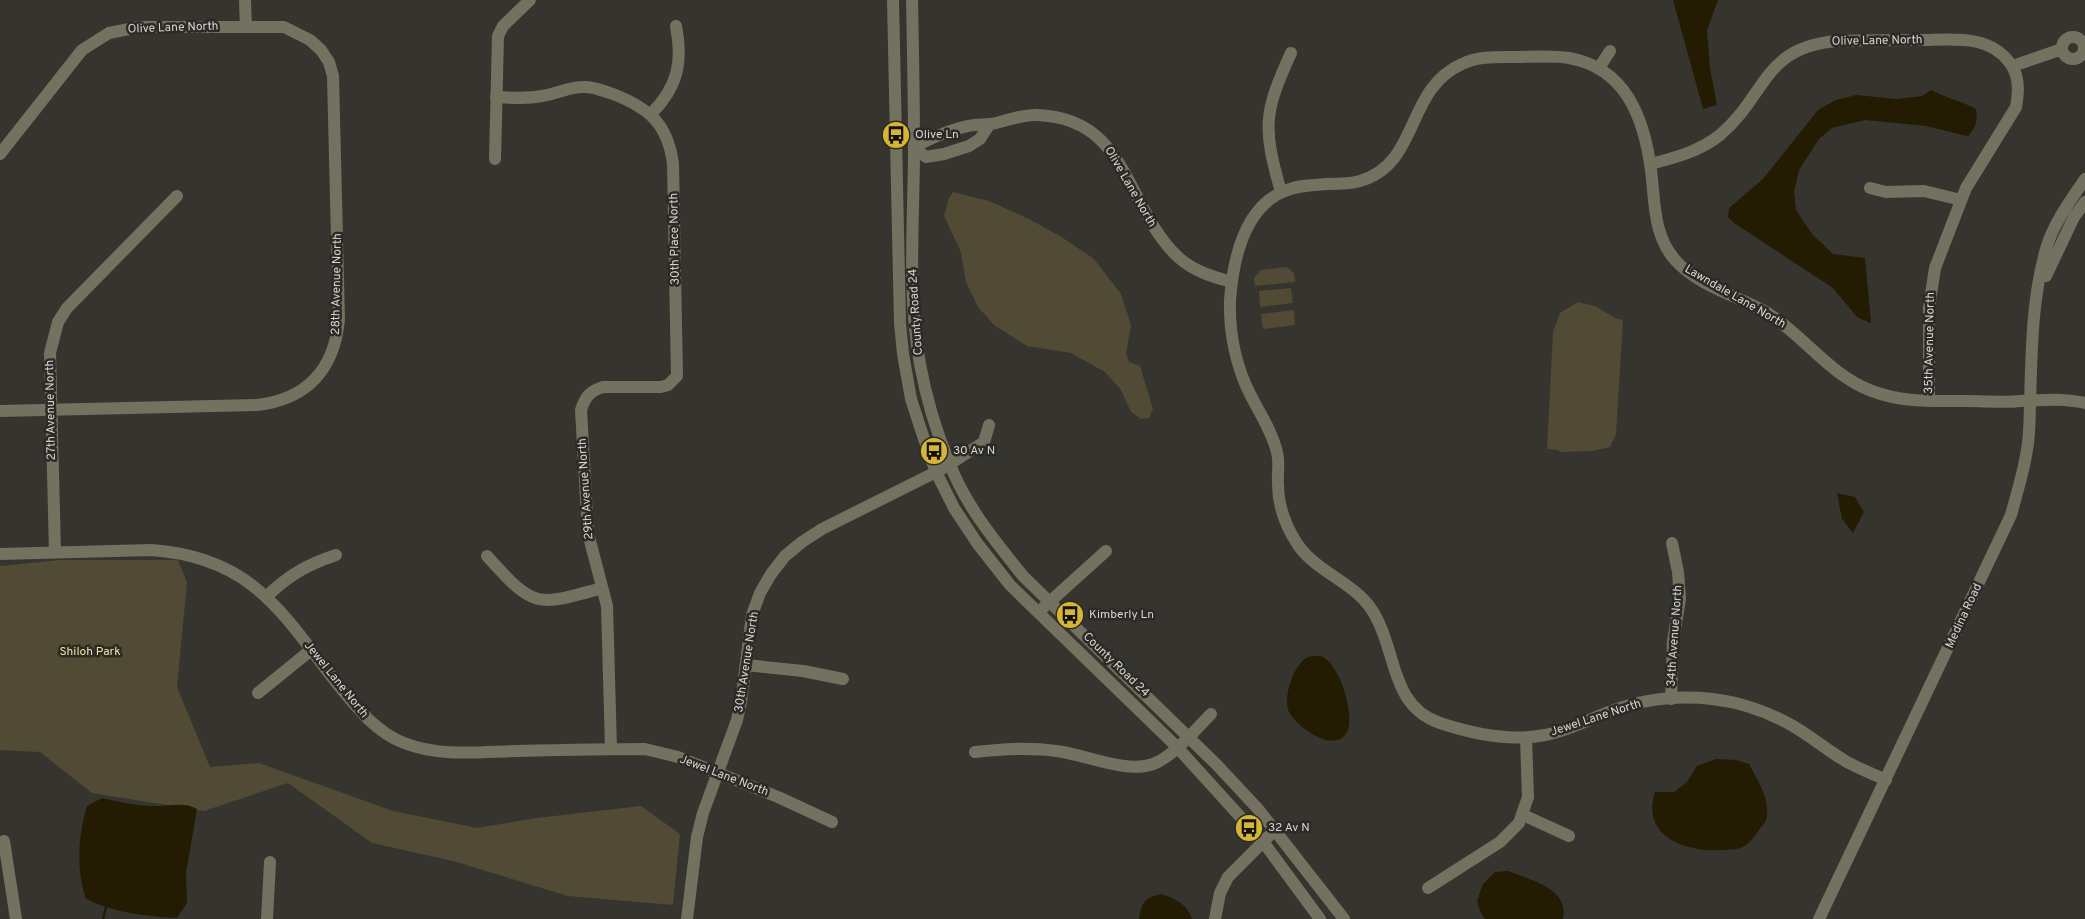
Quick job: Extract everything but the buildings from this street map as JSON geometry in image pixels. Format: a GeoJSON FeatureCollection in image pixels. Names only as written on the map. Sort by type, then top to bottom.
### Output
{"type":"FeatureCollection","features":[{"type":"Feature","properties":{"kind":"street"},"geometry":{"type":"LineString","coordinates":[[245,0],[246,27]]}},
{"type":"Feature","properties":{"kind":"street"},"geometry":{"type":"LineString","coordinates":[[495,159],[498,36],[503,26],[530,0]]}},
{"type":"Feature","properties":{"kind":"street","name":"County Road 24"},"geometry":{"type":"LineString","coordinates":[[893,0],[895,148],[900,323],[903,354],[911,398],[942,468],[1023,576],[1189,735],[1258,809],[1344,919]]}},
{"type":"Feature","properties":{"kind":"street","name":"County Road 24"},"geometry":{"type":"LineString","coordinates":[[912,0],[914,148],[912,270],[915,328],[920,363],[942,468],[954,508],[977,543],[1010,585],[1177,747],[1264,843],[1320,919]]}},
{"type":"Feature","properties":{"kind":"street"},"geometry":{"type":"LineString","coordinates":[[496,97],[544,96],[573,87],[586,86],[627,100],[651,114],[669,94],[676,78],[679,60],[676,26]]}},
{"type":"Feature","properties":{"kind":"street","name":"Olive Lane North"},"geometry":{"type":"LineString","coordinates":[[0,154],[82,50],[108,33],[138,27],[284,27],[310,40],[321,50],[329,62],[335,91]]}},
{"type":"Feature","properties":{"kind":"street","name":"Olive Lane North"},"geometry":{"type":"LineString","coordinates":[[1650,164],[1684,154],[1703,146],[1719,136],[1738,117],[1780,61],[1803,47],[1820,42],[1969,40],[1994,47],[2005,55],[2013,66]]}},
{"type":"Feature","properties":{"kind":"street"},"geometry":{"type":"LineString","coordinates":[[2013,66],[2062,49]]}},
{"type":"Feature","properties":{"kind":"street"},"geometry":{"type":"LineString","coordinates":[[1599,68],[1610,51]]}},
{"type":"Feature","properties":{"kind":"street"},"geometry":{"type":"LineString","coordinates":[[1771,51],[1780,61]]}},
{"type":"Feature","properties":{"kind":"street"},"geometry":{"type":"LineString","coordinates":[[1291,53],[1272,98],[1268,118],[1268,138],[1281,192],[1307,186],[1360,181],[1375,174],[1388,165],[1399,153],[1427,93],[1438,81],[1463,63],[1494,57],[1562,57],[1599,68],[1627,92],[1642,127],[1650,164]]}},
{"type":"Feature","properties":{"kind":"street","name":"35th Avenue North"},"geometry":{"type":"LineString","coordinates":[[1929,401],[1931,287],[1941,248],[1961,200],[1981,161],[2016,107],[2018,86],[2013,66]]}},
{"type":"Feature","properties":{"kind":"street","name":"28th Avenue North"},"geometry":{"type":"LineString","coordinates":[[0,411],[257,405],[276,403],[293,396],[308,386],[321,372],[331,356],[337,338],[335,91]]}},
{"type":"Feature","properties":{"kind":"street","name":"30th Place North"},"geometry":{"type":"LineString","coordinates":[[603,388],[661,387],[673,381],[677,376],[673,164],[667,137],[661,125],[651,114]]}},
{"type":"Feature","properties":{"kind":"street","name":"Olive Lane North"},"geometry":{"type":"LineString","coordinates":[[914,148],[924,140],[972,125],[989,124],[1035,114],[1068,119],[1091,131],[1104,142],[1114,156],[1155,229],[1179,259],[1213,278],[1232,282]]}},
{"type":"Feature","properties":{"kind":"street"},"geometry":{"type":"LineString","coordinates":[[895,148],[914,148],[926,157],[956,151],[980,139],[989,124]]}},
{"type":"Feature","properties":{"kind":"street","name":"Lawndale Lane North"},"geometry":{"type":"LineString","coordinates":[[1650,164],[1656,220],[1660,236],[1668,250],[1687,271],[1703,282],[1766,313],[1788,328],[1828,364],[1853,382],[1908,401],[2029,401],[2056,399],[2085,403]]}},
{"type":"Feature","properties":{"kind":"street","name":"Medina Road"},"geometry":{"type":"LineString","coordinates":[[1819,919],[2011,515],[2022,475],[2029,435],[2032,330],[2046,247],[2060,217],[2085,179]]}},
{"type":"Feature","properties":{"kind":"street"},"geometry":{"type":"LineString","coordinates":[[1870,188],[1886,192],[1924,191],[1961,200]]}},
{"type":"Feature","properties":{"kind":"street","name":"Jewel Lane North"},"geometry":{"type":"LineString","coordinates":[[1281,192],[1255,214],[1248,227],[1236,263],[1230,306],[1231,330],[1241,374],[1271,432],[1279,458],[1277,482],[1279,500],[1284,519],[1292,536],[1316,564],[1358,592],[1368,604],[1380,624],[1403,693],[1421,714],[1433,720],[1484,734],[1506,738],[1526,738],[1570,728],[1629,705],[1671,699],[1712,699],[1765,713],[1790,724],[1843,760],[1886,780]]}},
{"type":"Feature","properties":{"kind":"street","name":"27th Avenue North"},"geometry":{"type":"LineString","coordinates":[[55,552],[50,353],[58,322],[77,296],[177,196]]}},
{"type":"Feature","properties":{"kind":"street","name":"Medina Road"},"geometry":{"type":"LineString","coordinates":[[2037,294],[2074,217],[2085,202]]}},
{"type":"Feature","properties":{"kind":"street","name":"29th Avenue North"},"geometry":{"type":"LineString","coordinates":[[603,388],[595,390],[588,395],[581,410],[588,534],[608,614],[611,749]]}},
{"type":"Feature","properties":{"kind":"street","name":"30th Avenue North"},"geometry":{"type":"LineString","coordinates":[[687,919],[697,837],[703,813],[742,702],[752,615],[760,593],[771,574],[786,556],[802,542],[822,529],[942,468],[984,442],[989,425]]}},
{"type":"Feature","properties":{"kind":"street","name":"34th Avenue North"},"geometry":{"type":"LineString","coordinates":[[1671,699],[1670,670],[1680,599],[1678,572],[1672,543]]}},
{"type":"Feature","properties":{"kind":"street","name":"Jewel Lane North"},"geometry":{"type":"LineString","coordinates":[[0,554],[151,550],[191,555],[221,564],[266,597],[370,722],[385,734],[403,742],[440,752],[611,749],[645,749],[662,752],[778,797],[832,822]]}},
{"type":"Feature","properties":{"kind":"street"},"geometry":{"type":"LineString","coordinates":[[1039,613],[1106,550]]}},
{"type":"Feature","properties":{"kind":"street"},"geometry":{"type":"LineString","coordinates":[[266,597],[298,571],[336,555]]}},
{"type":"Feature","properties":{"kind":"street"},"geometry":{"type":"LineString","coordinates":[[487,556],[512,584],[523,593],[535,599],[548,601],[562,599],[602,588]]}},
{"type":"Feature","properties":{"kind":"street"},"geometry":{"type":"LineString","coordinates":[[258,693],[311,650]]}},
{"type":"Feature","properties":{"kind":"street"},"geometry":{"type":"LineString","coordinates":[[746,665],[803,671],[843,678]]}},
{"type":"Feature","properties":{"kind":"street"},"geometry":{"type":"LineString","coordinates":[[975,752],[1002,749],[1038,749],[1120,765],[1141,767],[1164,759],[1211,714]]}},
{"type":"Feature","properties":{"kind":"street"},"geometry":{"type":"LineString","coordinates":[[1428,888],[1500,842],[1510,834],[1523,815],[1529,784],[1526,738]]}},
{"type":"Feature","properties":{"kind":"street"},"geometry":{"type":"LineString","coordinates":[[1523,815],[1569,836]]}},
{"type":"Feature","properties":{"kind":"street"},"geometry":{"type":"LineString","coordinates":[[1215,919],[1220,893],[1228,877],[1275,830]]}},
{"type":"Feature","properties":{"kind":"street"},"geometry":{"type":"LineString","coordinates":[[4,841],[16,919]]}},
{"type":"Feature","properties":{"kind":"street"},"geometry":{"type":"LineString","coordinates":[[267,919],[270,862]]}},
{"type":"Feature","properties":{"kind":"green space"},"geometry":{"type":"Polygon","coordinates":[[[953,192],[989,201],[1031,220],[1063,238],[1094,259],[1121,294],[1131,325],[1126,353],[1129,362],[1140,366],[1153,409],[1149,418],[1141,419],[1131,412],[1121,390],[1105,372],[1071,353],[1027,346],[994,325],[978,307],[966,282],[961,252],[944,216],[949,198],[953,192]]]}},
{"type":"Feature","properties":{"kind":"green space"},"geometry":{"type":"Polygon","coordinates":[[[1287,267],[1294,273],[1295,282],[1255,286],[1254,278],[1261,270],[1287,267]]]}},
{"type":"Feature","properties":{"kind":"green space"},"geometry":{"type":"Polygon","coordinates":[[[1291,288],[1293,303],[1260,307],[1259,291],[1291,288]]]}},
{"type":"Feature","properties":{"kind":"green space"},"geometry":{"type":"Polygon","coordinates":[[[1578,302],[1595,306],[1615,318],[1623,320],[1616,434],[1610,447],[1593,451],[1560,452],[1547,449],[1553,332],[1560,313],[1578,302]]]}},
{"type":"Feature","properties":{"kind":"green space"},"geometry":{"type":"Polygon","coordinates":[[[1294,310],[1295,325],[1263,329],[1261,314],[1294,310]]]}},
{"type":"Feature","properties":{"kind":"green space","name":"Shiloh Park"},"geometry":{"type":"Polygon","coordinates":[[[60,560],[178,560],[187,582],[177,687],[210,767],[259,763],[393,811],[477,828],[537,818],[641,806],[680,834],[673,905],[568,896],[453,861],[372,843],[288,783],[204,811],[92,793],[40,752],[0,750],[0,566],[60,560]]]}},
{"type":"Feature","properties":{"kind":"shaded area"},"geometry":{"type":"Polygon","coordinates":[[[1673,0],[1718,0],[1707,30],[1710,68],[1717,105],[1703,109],[1673,0]]]}},
{"type":"Feature","properties":{"kind":"shaded area"},"geometry":{"type":"Polygon","coordinates":[[[1931,90],[1976,109],[1976,124],[1968,136],[1926,126],[1865,120],[1832,128],[1819,139],[1799,170],[1794,192],[1796,210],[1812,234],[1833,254],[1865,258],[1870,323],[1857,317],[1833,288],[1734,223],[1728,217],[1729,208],[1763,179],[1818,110],[1836,100],[1856,95],[1897,99],[1922,96],[1931,90]]]}},
{"type":"Feature","properties":{"kind":"shaded area"},"geometry":{"type":"Polygon","coordinates":[[[1837,493],[1855,497],[1864,512],[1853,533],[1842,519],[1837,493]]]}},
{"type":"Feature","properties":{"kind":"shaded area"},"geometry":{"type":"Polygon","coordinates":[[[1320,656],[1327,660],[1334,668],[1348,704],[1349,727],[1346,734],[1340,739],[1332,741],[1315,736],[1307,731],[1293,718],[1287,706],[1288,690],[1298,666],[1308,657],[1320,656]]]}},
{"type":"Feature","properties":{"kind":"shaded area"},"geometry":{"type":"Polygon","coordinates":[[[1716,759],[1736,760],[1749,764],[1765,796],[1767,817],[1765,822],[1749,843],[1736,849],[1696,849],[1670,839],[1654,821],[1652,808],[1655,792],[1674,792],[1687,782],[1697,766],[1716,759]]]}},
{"type":"Feature","properties":{"kind":"shaded area"},"geometry":{"type":"Polygon","coordinates":[[[102,798],[138,805],[186,805],[197,809],[186,873],[187,903],[177,918],[119,911],[86,899],[81,876],[80,840],[87,806],[102,798]]]}},
{"type":"Feature","properties":{"kind":"shaded area"},"geometry":{"type":"Polygon","coordinates":[[[1508,871],[1537,882],[1554,893],[1564,908],[1563,919],[1485,919],[1477,901],[1483,884],[1495,872],[1508,871]]]}},
{"type":"Feature","properties":{"kind":"shaded area"},"geometry":{"type":"Polygon","coordinates":[[[1162,894],[1180,903],[1187,909],[1192,919],[1139,919],[1141,908],[1145,901],[1162,894]]]}},
{"type":"Feature","properties":{"kind":"waterway"},"geometry":{"type":"LineString","coordinates":[[103,919],[106,907]]}},
{"type":"Feature","properties":{"kind":"place","name":"Olive Ln"},"geometry":{"type":"Point","coordinates":[896,135]}},
{"type":"Feature","properties":{"kind":"place","name":"30 Av N"},"geometry":{"type":"Point","coordinates":[934,451]}},
{"type":"Feature","properties":{"kind":"place","name":"Kimberly Ln"},"geometry":{"type":"Point","coordinates":[1070,615]}},
{"type":"Feature","properties":{"kind":"place","name":"32 Av N"},"geometry":{"type":"Point","coordinates":[1249,828]}}]}
